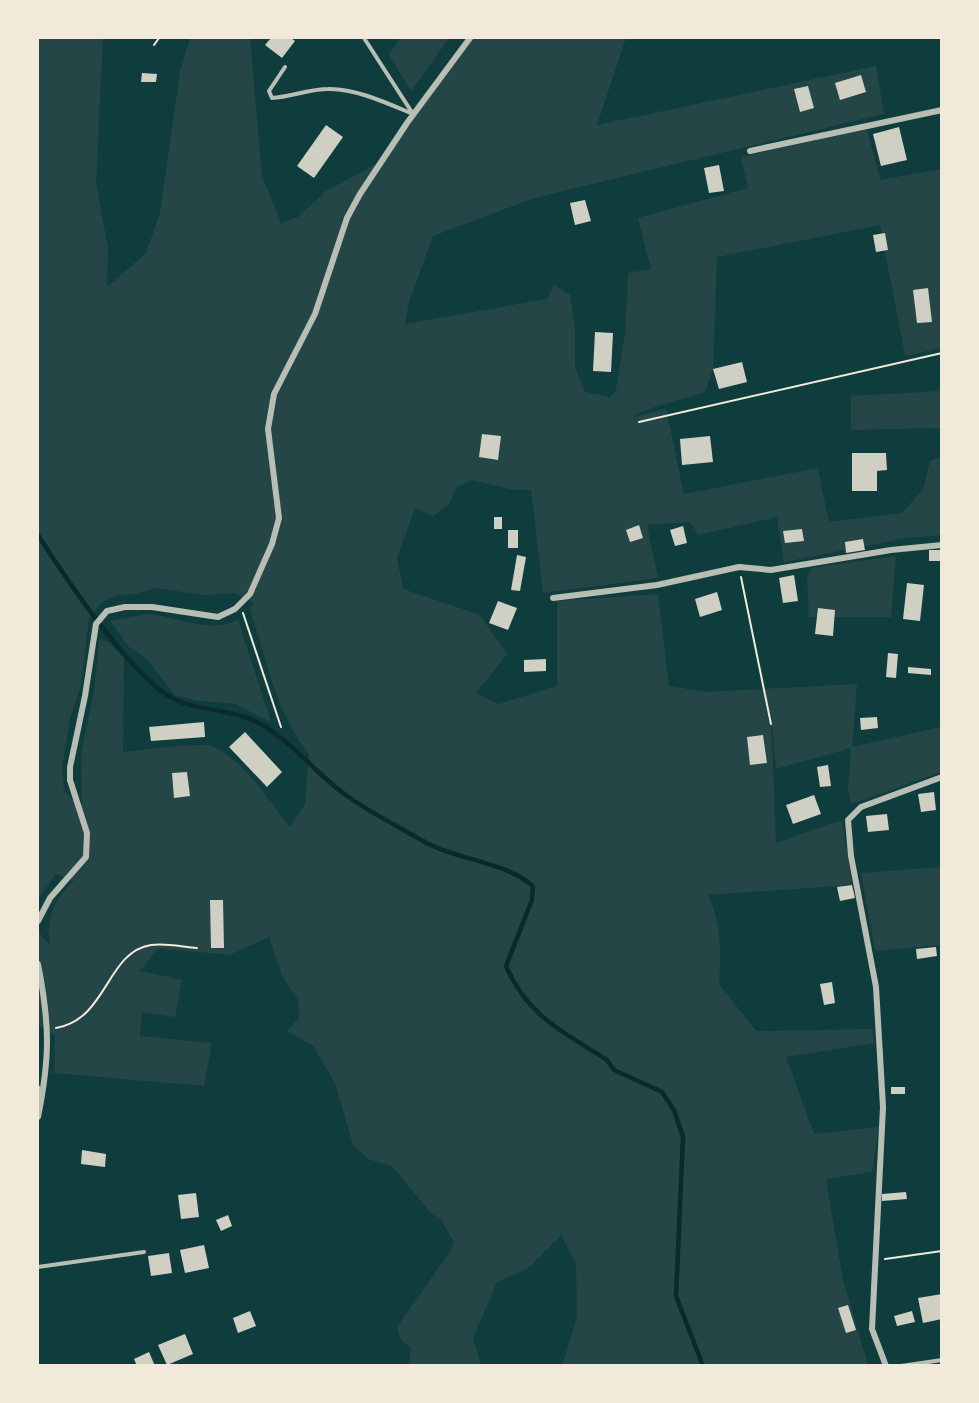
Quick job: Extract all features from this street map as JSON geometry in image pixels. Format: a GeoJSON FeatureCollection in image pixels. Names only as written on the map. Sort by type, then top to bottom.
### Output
{"type":"FeatureCollection","features":[{"type":"Feature","properties":{"kind":"street"},"geometry":{"type":"LineString","coordinates":[[38,921],[50,898],[86,857],[87,834],[70,780],[70,766],[85,696],[96,624],[103,615],[117,608],[134,607],[211,617],[224,615],[241,605],[256,584],[272,544],[279,518],[268,429],[274,394],[315,314],[347,218],[380,162],[470,38]]}},
{"type":"Feature","properties":{"kind":"street"},"geometry":{"type":"LineString","coordinates":[[750,151],[942,110]]}},
{"type":"Feature","properties":{"kind":"street"},"geometry":{"type":"LineString","coordinates":[[554,598],[657,585],[739,567],[771,570],[891,550],[942,545]]}},
{"type":"Feature","properties":{"kind":"street"},"geometry":{"type":"LineString","coordinates":[[886,1365],[872,1329],[883,1107],[876,987],[851,856],[848,820],[861,807],[942,777]]}},
{"type":"Feature","properties":{"kind":"street"},"geometry":{"type":"LineString","coordinates":[[38,964],[48,1027],[47,1063],[38,1117]]}},
{"type":"Feature","properties":{"kind":"lane"},"geometry":{"type":"LineString","coordinates":[[364,38],[413,114]]}},
{"type":"Feature","properties":{"kind":"lane"},"geometry":{"type":"LineString","coordinates":[[285,67],[269,91],[272,98],[337,89],[389,104],[413,114]]}},
{"type":"Feature","properties":{"kind":"lane"},"geometry":{"type":"LineString","coordinates":[[38,1088],[41,1101]]}},
{"type":"Feature","properties":{"kind":"lane"},"geometry":{"type":"LineString","coordinates":[[38,1267],[144,1252]]}},
{"type":"Feature","properties":{"kind":"lane"},"geometry":{"type":"LineString","coordinates":[[901,1365],[942,1360]]}},
{"type":"Feature","properties":{"kind":"path"},"geometry":{"type":"LineString","coordinates":[[154,45],[159,38]]}},
{"type":"Feature","properties":{"kind":"path"},"geometry":{"type":"LineString","coordinates":[[639,422],[942,353]]}},
{"type":"Feature","properties":{"kind":"path"},"geometry":{"type":"LineString","coordinates":[[739,567],[771,724]]}},
{"type":"Feature","properties":{"kind":"path"},"geometry":{"type":"LineString","coordinates":[[241,605],[281,727]]}},
{"type":"Feature","properties":{"kind":"path"},"geometry":{"type":"LineString","coordinates":[[48,1027],[63,1027],[78,1020],[102,996],[121,962],[130,953],[150,945],[197,948]]}},
{"type":"Feature","properties":{"kind":"path"},"geometry":{"type":"LineString","coordinates":[[875,1260],[942,1251]]}},
{"type":"Feature","properties":{"kind":"shaded area"},"geometry":{"type":"Polygon","coordinates":[[[38,38],[103,38],[96,183],[108,248],[107,287],[146,253],[160,213],[180,72],[190,38],[250,38],[262,176],[281,223],[298,217],[326,191],[380,162],[470,38],[626,38],[597,125],[876,66],[884,114],[534,198],[433,236],[409,302],[405,324],[547,299],[554,285],[570,295],[575,327],[575,367],[585,392],[610,397],[616,390],[625,333],[628,273],[651,269],[638,218],[748,188],[741,157],[867,129],[880,180],[941,169],[941,348],[905,356],[880,225],[717,257],[713,369],[705,392],[632,417],[666,409],[684,494],[818,468],[829,522],[902,513],[923,489],[930,461],[941,457],[941,535],[906,538],[784,562],[777,517],[698,535],[690,522],[647,525],[658,578],[543,593],[531,490],[515,490],[471,480],[457,487],[449,504],[433,516],[415,508],[397,558],[403,589],[480,615],[507,654],[476,693],[498,704],[557,686],[557,601],[658,594],[669,686],[705,692],[857,684],[852,747],[941,727],[941,772],[851,804],[848,788],[851,748],[776,769],[771,712],[776,843],[842,820],[852,885],[708,895],[718,927],[719,984],[756,1031],[872,1029],[875,1043],[786,1057],[814,1134],[879,1127],[872,1172],[826,1179],[843,1280],[868,1365],[562,1365],[577,1318],[576,1264],[561,1235],[527,1269],[497,1282],[473,1338],[481,1365],[409,1365],[411,1348],[401,1340],[397,1327],[449,1253],[454,1242],[441,1220],[429,1211],[392,1166],[368,1159],[353,1145],[335,1083],[313,1046],[287,1031],[299,1018],[298,999],[282,976],[269,937],[229,955],[158,948],[140,971],[182,980],[175,1017],[142,1012],[140,1036],[212,1043],[204,1086],[54,1073],[55,1035],[38,1025],[38,931],[50,946],[50,918],[62,894],[74,880],[56,874],[38,899],[38,38]],[[156,588],[135,594],[118,595],[103,601],[89,618],[81,686],[70,719],[62,767],[64,791],[82,808],[81,754],[94,692],[99,640],[107,641],[124,658],[123,752],[183,746],[212,746],[236,761],[246,771],[290,827],[305,804],[309,754],[288,721],[273,684],[250,609],[254,603],[235,593],[204,595],[156,588]]]}},
{"type":"Feature","properties":{"kind":"shaded area"},"geometry":{"type":"Polygon","coordinates":[[[400,38],[449,38],[411,91],[389,55],[400,38]]]}},
{"type":"Feature","properties":{"kind":"shaded area"},"geometry":{"type":"Polygon","coordinates":[[[941,391],[941,428],[851,430],[851,396],[941,391]]]}},
{"type":"Feature","properties":{"kind":"shaded area"},"geometry":{"type":"Polygon","coordinates":[[[896,556],[891,617],[809,617],[807,578],[812,568],[896,556]]]}},
{"type":"Feature","properties":{"kind":"shaded area"},"geometry":{"type":"Polygon","coordinates":[[[148,614],[205,625],[227,624],[238,620],[271,722],[235,704],[193,700],[175,695],[147,659],[129,647],[110,621],[148,614]]]}},
{"type":"Feature","properties":{"kind":"shaded area"},"geometry":{"type":"Polygon","coordinates":[[[941,867],[941,945],[875,951],[861,873],[941,867]]]}},
{"type":"Feature","properties":{"kind":"building"},"geometry":{"type":"Polygon","coordinates":[[[271,38],[291,38],[295,41],[282,58],[265,45],[271,38]]]}},
{"type":"Feature","properties":{"kind":"building"},"geometry":{"type":"Polygon","coordinates":[[[142,73],[157,74],[156,82],[141,82],[142,73]]]}},
{"type":"Feature","properties":{"kind":"building"},"geometry":{"type":"Polygon","coordinates":[[[861,75],[866,92],[840,100],[835,83],[861,75]]]}},
{"type":"Feature","properties":{"kind":"building"},"geometry":{"type":"Polygon","coordinates":[[[808,86],[814,108],[800,112],[794,89],[808,86]]]}},
{"type":"Feature","properties":{"kind":"building"},"geometry":{"type":"Polygon","coordinates":[[[326,125],[343,137],[314,178],[297,166],[326,125]]]}},
{"type":"Feature","properties":{"kind":"building"},"geometry":{"type":"Polygon","coordinates":[[[899,127],[907,160],[881,166],[873,134],[899,127]]]}},
{"type":"Feature","properties":{"kind":"building"},"geometry":{"type":"Polygon","coordinates":[[[719,165],[724,191],[709,193],[704,168],[719,165]]]}},
{"type":"Feature","properties":{"kind":"building"},"geometry":{"type":"Polygon","coordinates":[[[585,200],[591,221],[575,225],[570,203],[585,200]]]}},
{"type":"Feature","properties":{"kind":"building"},"geometry":{"type":"Polygon","coordinates":[[[885,233],[888,250],[876,252],[873,235],[885,233]]]}},
{"type":"Feature","properties":{"kind":"building"},"geometry":{"type":"Polygon","coordinates":[[[928,288],[932,322],[917,323],[913,290],[928,288]]]}},
{"type":"Feature","properties":{"kind":"building"},"geometry":{"type":"Polygon","coordinates":[[[595,332],[613,333],[611,372],[593,371],[595,332]]]}},
{"type":"Feature","properties":{"kind":"building"},"geometry":{"type":"Polygon","coordinates":[[[742,362],[747,382],[719,389],[713,369],[742,362]]]}},
{"type":"Feature","properties":{"kind":"building"},"geometry":{"type":"Polygon","coordinates":[[[482,434],[501,436],[498,460],[479,457],[482,434]]]}},
{"type":"Feature","properties":{"kind":"building"},"geometry":{"type":"Polygon","coordinates":[[[710,436],[713,462],[682,465],[680,439],[710,436]]]}},
{"type":"Feature","properties":{"kind":"building"},"geometry":{"type":"Polygon","coordinates":[[[852,453],[886,453],[887,470],[877,471],[877,491],[852,491],[852,453]]]}},
{"type":"Feature","properties":{"kind":"building"},"geometry":{"type":"Polygon","coordinates":[[[494,517],[502,517],[502,529],[494,529],[494,517]]]}},
{"type":"Feature","properties":{"kind":"building"},"geometry":{"type":"Polygon","coordinates":[[[639,525],[643,538],[630,542],[626,530],[639,525]]]}},
{"type":"Feature","properties":{"kind":"building"},"geometry":{"type":"Polygon","coordinates":[[[683,526],[687,543],[675,546],[670,530],[683,526]]]}},
{"type":"Feature","properties":{"kind":"building"},"geometry":{"type":"Polygon","coordinates":[[[802,529],[804,541],[785,543],[783,531],[802,529]]]}},
{"type":"Feature","properties":{"kind":"building"},"geometry":{"type":"Polygon","coordinates":[[[508,530],[518,530],[518,548],[508,548],[508,530]]]}},
{"type":"Feature","properties":{"kind":"building"},"geometry":{"type":"Polygon","coordinates":[[[863,539],[865,550],[846,553],[845,542],[863,539]]]}},
{"type":"Feature","properties":{"kind":"building"},"geometry":{"type":"Polygon","coordinates":[[[929,550],[942,550],[942,561],[929,561],[929,550]]]}},
{"type":"Feature","properties":{"kind":"building"},"geometry":{"type":"Polygon","coordinates":[[[517,555],[526,557],[520,591],[511,590],[517,555]]]}},
{"type":"Feature","properties":{"kind":"building"},"geometry":{"type":"Polygon","coordinates":[[[794,575],[798,601],[783,603],[779,578],[794,575]]]}},
{"type":"Feature","properties":{"kind":"building"},"geometry":{"type":"Polygon","coordinates":[[[907,583],[924,585],[920,621],[903,619],[907,583]]]}},
{"type":"Feature","properties":{"kind":"building"},"geometry":{"type":"Polygon","coordinates":[[[717,592],[722,610],[700,617],[695,599],[717,592]]]}},
{"type":"Feature","properties":{"kind":"building"},"geometry":{"type":"Polygon","coordinates":[[[498,601],[517,608],[508,630],[489,623],[498,601]]]}},
{"type":"Feature","properties":{"kind":"building"},"geometry":{"type":"Polygon","coordinates":[[[818,608],[835,610],[833,636],[815,634],[818,608]]]}},
{"type":"Feature","properties":{"kind":"building"},"geometry":{"type":"Polygon","coordinates":[[[888,653],[898,654],[896,678],[886,677],[888,653]]]}},
{"type":"Feature","properties":{"kind":"building"},"geometry":{"type":"Polygon","coordinates":[[[546,659],[546,671],[524,672],[524,660],[546,659]]]}},
{"type":"Feature","properties":{"kind":"building"},"geometry":{"type":"Polygon","coordinates":[[[908,667],[931,669],[931,675],[908,673],[908,667]]]}},
{"type":"Feature","properties":{"kind":"building"},"geometry":{"type":"Polygon","coordinates":[[[877,717],[878,728],[861,730],[860,718],[877,717]]]}},
{"type":"Feature","properties":{"kind":"building"},"geometry":{"type":"Polygon","coordinates":[[[204,722],[205,737],[151,741],[149,727],[204,722]]]}},
{"type":"Feature","properties":{"kind":"building"},"geometry":{"type":"Polygon","coordinates":[[[245,732],[282,772],[267,787],[229,747],[245,732]]]}},
{"type":"Feature","properties":{"kind":"building"},"geometry":{"type":"Polygon","coordinates":[[[763,735],[767,763],[750,765],[747,737],[763,735]]]}},
{"type":"Feature","properties":{"kind":"building"},"geometry":{"type":"Polygon","coordinates":[[[828,765],[831,786],[820,787],[817,767],[828,765]]]}},
{"type":"Feature","properties":{"kind":"building"},"geometry":{"type":"Polygon","coordinates":[[[187,772],[190,796],[174,798],[172,773],[187,772]]]}},
{"type":"Feature","properties":{"kind":"building"},"geometry":{"type":"Polygon","coordinates":[[[934,792],[936,810],[921,812],[918,794],[934,792]]]}},
{"type":"Feature","properties":{"kind":"building"},"geometry":{"type":"Polygon","coordinates":[[[814,795],[821,814],[793,824],[786,805],[814,795]]]}},
{"type":"Feature","properties":{"kind":"building"},"geometry":{"type":"Polygon","coordinates":[[[887,814],[889,830],[868,832],[866,816],[887,814]]]}},
{"type":"Feature","properties":{"kind":"building"},"geometry":{"type":"Polygon","coordinates":[[[852,885],[855,898],[840,901],[837,887],[852,885]]]}},
{"type":"Feature","properties":{"kind":"building"},"geometry":{"type":"Polygon","coordinates":[[[210,900],[223,900],[224,948],[211,948],[210,900]]]}},
{"type":"Feature","properties":{"kind":"building"},"geometry":{"type":"Polygon","coordinates":[[[936,947],[937,956],[917,959],[916,949],[936,947]]]}},
{"type":"Feature","properties":{"kind":"building"},"geometry":{"type":"Polygon","coordinates":[[[832,982],[835,1003],[824,1005],[820,984],[832,982]]]}},
{"type":"Feature","properties":{"kind":"building"},"geometry":{"type":"Polygon","coordinates":[[[891,1087],[905,1087],[905,1094],[891,1094],[891,1087]]]}},
{"type":"Feature","properties":{"kind":"building"},"geometry":{"type":"Polygon","coordinates":[[[82,1150],[106,1154],[105,1167],[81,1164],[82,1150]]]}},
{"type":"Feature","properties":{"kind":"building"},"geometry":{"type":"Polygon","coordinates":[[[906,1192],[907,1199],[882,1201],[882,1194],[906,1192]]]}},
{"type":"Feature","properties":{"kind":"building"},"geometry":{"type":"Polygon","coordinates":[[[196,1193],[199,1217],[181,1219],[178,1195],[196,1193]]]}},
{"type":"Feature","properties":{"kind":"building"},"geometry":{"type":"Polygon","coordinates":[[[228,1215],[232,1226],[221,1231],[216,1220],[228,1215]]]}},
{"type":"Feature","properties":{"kind":"building"},"geometry":{"type":"Polygon","coordinates":[[[204,1245],[209,1268],[185,1273],[180,1250],[204,1245]]]}},
{"type":"Feature","properties":{"kind":"building"},"geometry":{"type":"Polygon","coordinates":[[[169,1253],[172,1273],[151,1276],[148,1256],[169,1253]]]}},
{"type":"Feature","properties":{"kind":"building"},"geometry":{"type":"Polygon","coordinates":[[[942,1294],[942,1319],[923,1323],[918,1298],[942,1294]]]}},
{"type":"Feature","properties":{"kind":"building"},"geometry":{"type":"Polygon","coordinates":[[[848,1305],[856,1330],[846,1333],[838,1308],[848,1305]]]}},
{"type":"Feature","properties":{"kind":"building"},"geometry":{"type":"Polygon","coordinates":[[[250,1311],[256,1326],[238,1333],[233,1318],[250,1311]]]}},
{"type":"Feature","properties":{"kind":"building"},"geometry":{"type":"Polygon","coordinates":[[[912,1311],[915,1322],[897,1326],[894,1316],[912,1311]]]}},
{"type":"Feature","properties":{"kind":"building"},"geometry":{"type":"Polygon","coordinates":[[[185,1334],[193,1354],[167,1365],[158,1345],[185,1334]]]}},
{"type":"Feature","properties":{"kind":"building"},"geometry":{"type":"Polygon","coordinates":[[[149,1352],[155,1366],[137,1366],[134,1359],[149,1352]]]}},
{"type":"Feature","properties":{"kind":"waterway"},"geometry":{"type":"LineString","coordinates":[[38,535],[101,626],[121,651],[159,689],[186,704],[239,715],[259,723],[283,739],[336,787],[375,814],[438,848],[509,871],[533,886],[532,900],[506,966],[515,983],[536,1011],[548,1021],[607,1060],[614,1070],[662,1092],[674,1110],[683,1137],[676,1296],[703,1366]]}}]}
